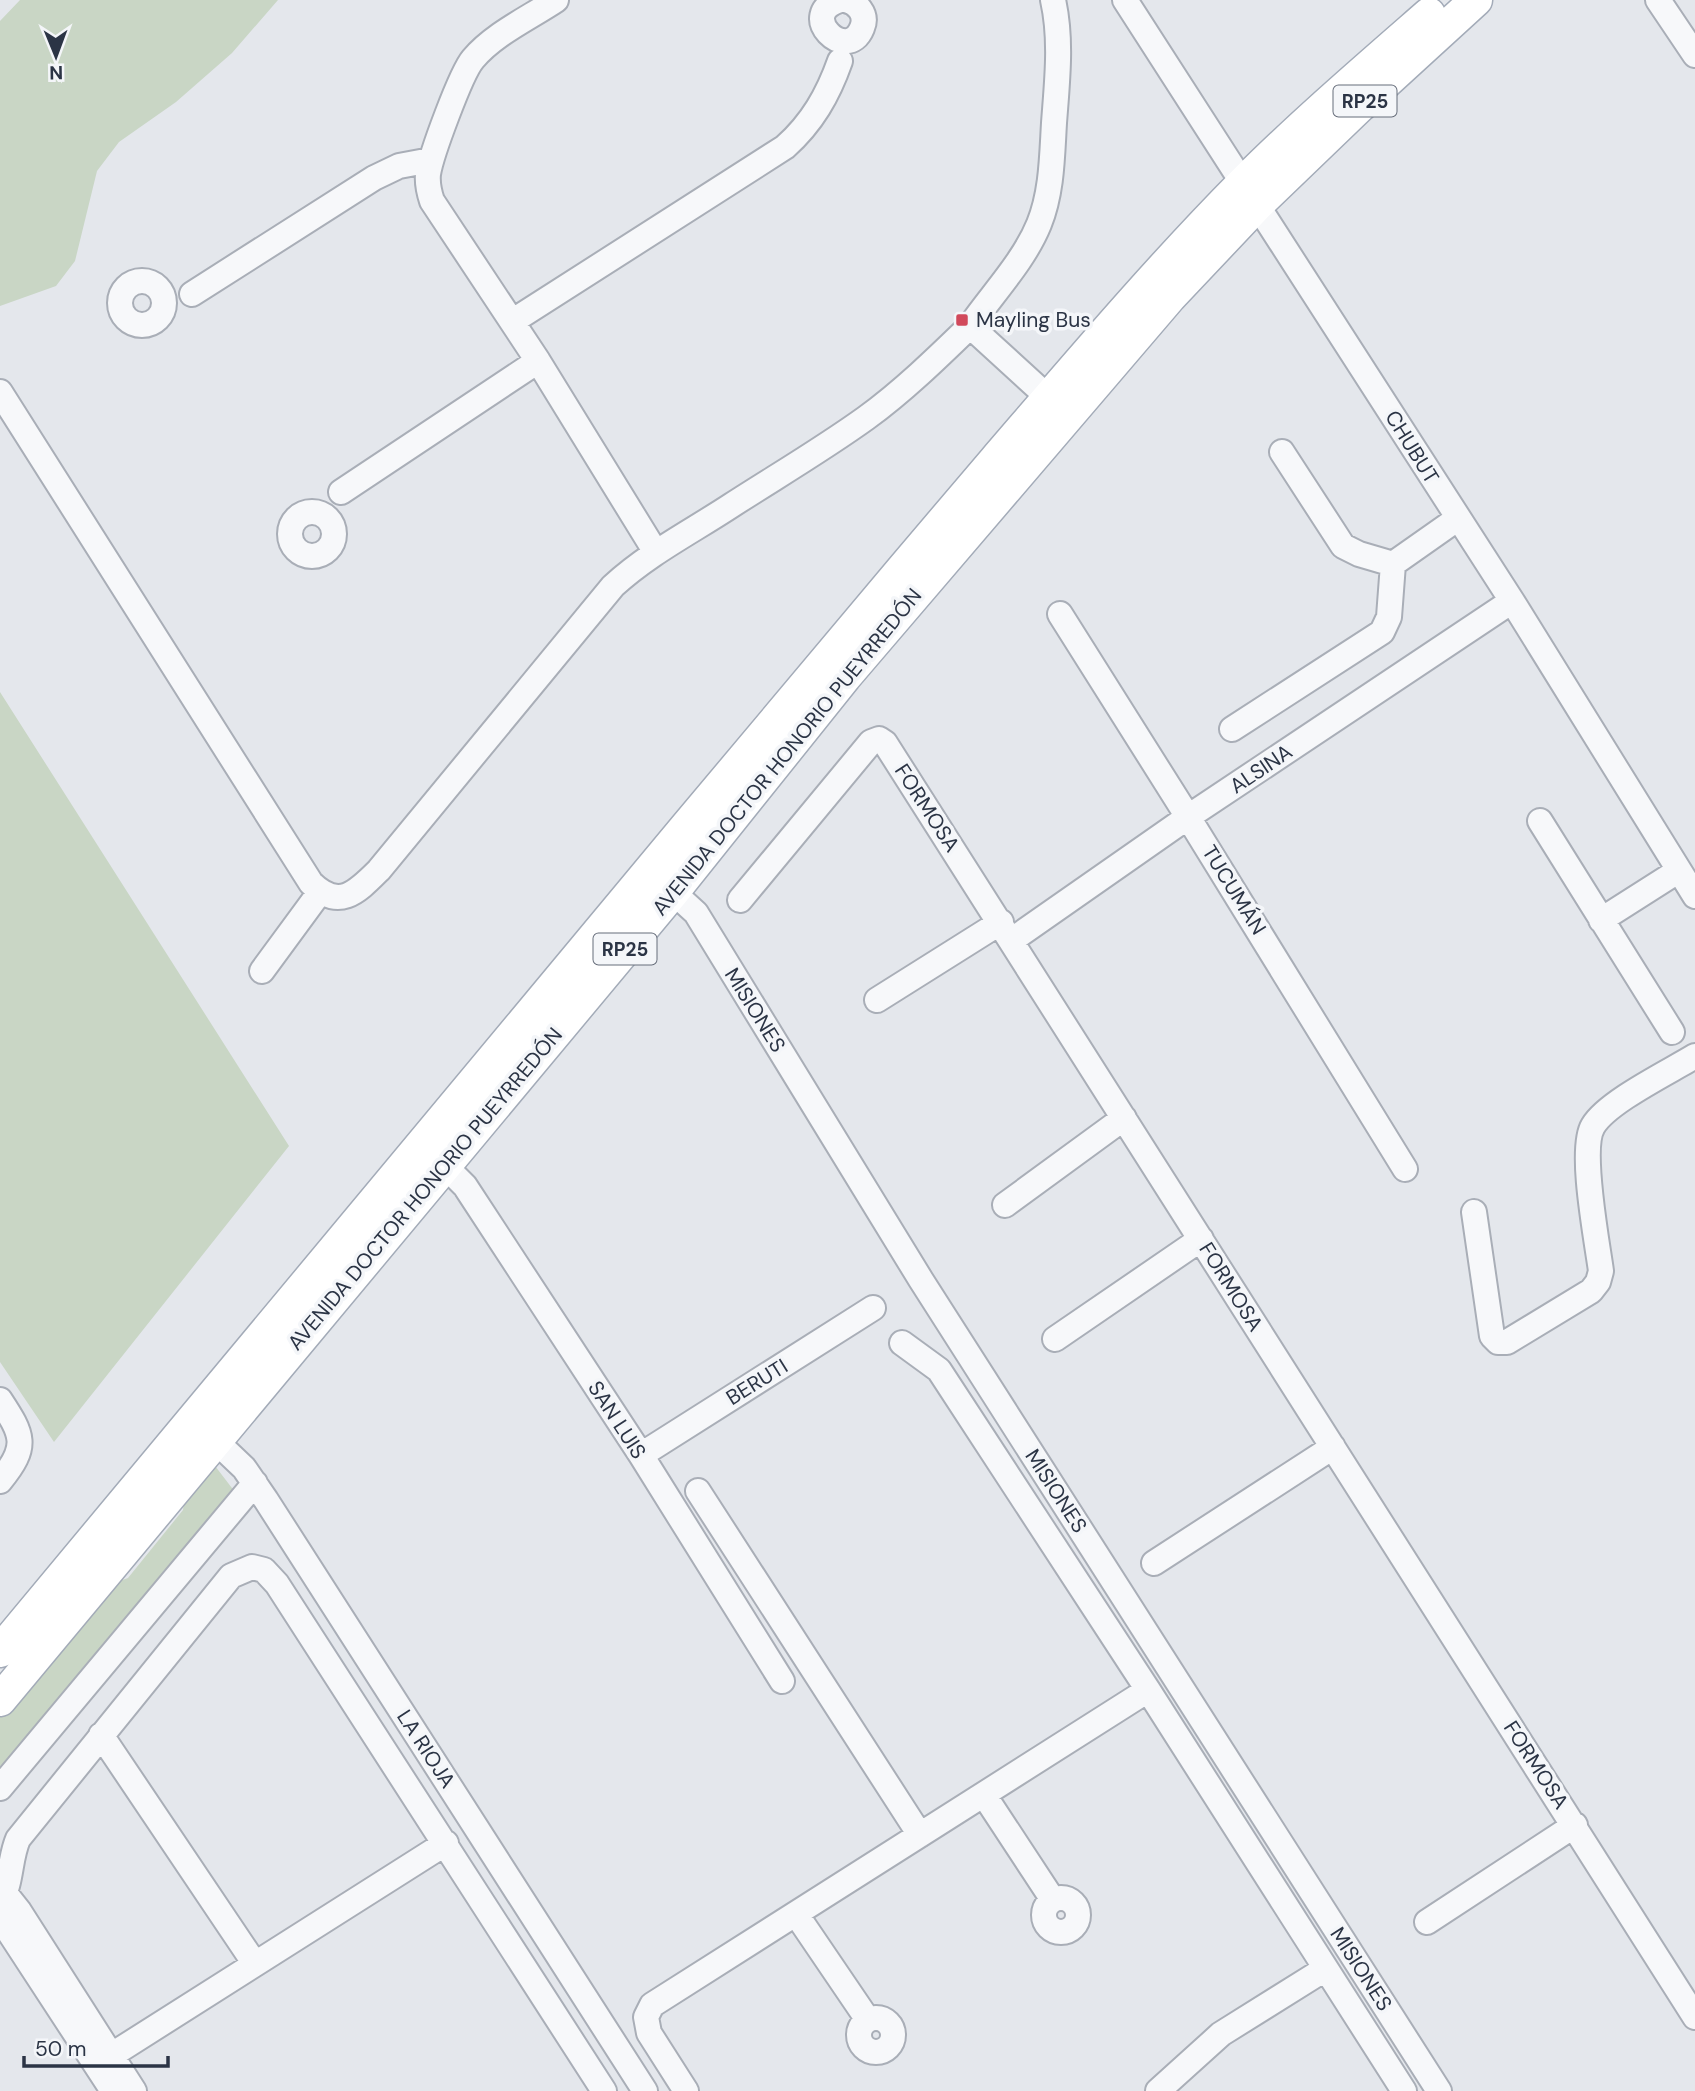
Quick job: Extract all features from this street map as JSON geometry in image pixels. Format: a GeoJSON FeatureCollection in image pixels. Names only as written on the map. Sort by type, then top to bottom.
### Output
{"type":"FeatureCollection","features":[{"type":"Feature","properties":{"kind":"main road","name":"AVENIDA DOCTOR HONORIO PUEYRREDÓN"},"geometry":{"type":"LineString","coordinates":[[1250,194],[1348,84],[1445,0]]}},
{"type":"Feature","properties":{"kind":"main road","name":"AVENIDA DOCTOR HONORIO PUEYRREDÓN"},"geometry":{"type":"LineString","coordinates":[[0,1700],[673,892],[1058,407],[1161,270],[1360,106],[1476,0]]}},
{"type":"Feature","properties":{"kind":"main road","name":"AVENIDA DOCTOR HONORIO PUEYRREDÓN"},"geometry":{"type":"LineString","coordinates":[[0,1651],[832,650],[1058,407]]}},
{"type":"Feature","properties":{"kind":"street"},"geometry":{"type":"LineString","coordinates":[[556,0],[487,46],[471,61],[462,77],[431,160],[428,175],[432,201],[538,360],[655,551]]}},
{"type":"Feature","properties":{"kind":"street"},"geometry":{"type":"LineString","coordinates":[[513,321],[785,147],[805,130],[833,80],[840,61],[836,47],[842,37],[862,27],[862,13],[854,3],[842,0],[828,6],[822,18],[823,25],[842,37]]}},
{"type":"Feature","properties":{"kind":"street"},"geometry":{"type":"LineString","coordinates":[[0,392],[311,883],[320,892],[331,897],[344,897],[358,891],[379,870],[613,586],[655,551],[703,524],[866,418],[970,326],[1028,246],[1040,222],[1045,204],[1051,176],[1058,73],[1058,23],[1053,0]]}},
{"type":"Feature","properties":{"kind":"street","name":"CHUBUT"},"geometry":{"type":"LineString","coordinates":[[1125,0],[1512,601],[1695,896]]}},
{"type":"Feature","properties":{"kind":"street"},"geometry":{"type":"LineString","coordinates":[[1658,0],[1695,55]]}},
{"type":"Feature","properties":{"kind":"street"},"geometry":{"type":"LineString","coordinates":[[192,294],[181,296],[161,291],[150,282],[136,282],[129,285],[121,297],[122,311],[131,322],[146,324],[374,178],[399,166],[431,160]]}},
{"type":"Feature","properties":{"kind":"street"},"geometry":{"type":"LineString","coordinates":[[158,318],[164,305],[161,291]]}},
{"type":"Feature","properties":{"kind":"street"},"geometry":{"type":"LineString","coordinates":[[970,326],[1058,407]]}},
{"type":"Feature","properties":{"kind":"street"},"geometry":{"type":"LineString","coordinates":[[341,492],[334,502],[330,522],[333,536],[328,549],[315,555],[301,553],[295,548],[290,536],[293,522],[304,513],[341,492],[538,360]]}},
{"type":"Feature","properties":{"kind":"street"},"geometry":{"type":"LineString","coordinates":[[1282,452],[1343,546],[1359,554],[1393,564]]}},
{"type":"Feature","properties":{"kind":"street"},"geometry":{"type":"LineString","coordinates":[[304,513],[319,513],[330,522]]}},
{"type":"Feature","properties":{"kind":"street"},"geometry":{"type":"LineString","coordinates":[[1393,564],[1457,519]]}},
{"type":"Feature","properties":{"kind":"street"},"geometry":{"type":"LineString","coordinates":[[1232,729],[1382,632],[1389,617],[1393,564]]}},
{"type":"Feature","properties":{"kind":"street","name":"ALSINA"},"geometry":{"type":"LineString","coordinates":[[877,1000],[1006,931],[1188,817],[1512,601]]}},
{"type":"Feature","properties":{"kind":"street","name":"TUCUMÁN"},"geometry":{"type":"LineString","coordinates":[[1060,614],[1405,1168]]}},
{"type":"Feature","properties":{"kind":"street","name":"FORMOSA"},"geometry":{"type":"LineString","coordinates":[[740,900],[871,742],[879,739],[885,743],[1695,2017]]}},
{"type":"Feature","properties":{"kind":"street"},"geometry":{"type":"LineString","coordinates":[[1540,821],[1672,1032]]}},
{"type":"Feature","properties":{"kind":"street"},"geometry":{"type":"LineString","coordinates":[[1601,920],[1678,871]]}},
{"type":"Feature","properties":{"kind":"street"},"geometry":{"type":"LineString","coordinates":[[262,971],[320,892]]}},
{"type":"Feature","properties":{"kind":"street","name":"MISIONES"},"geometry":{"type":"LineString","coordinates":[[673,892],[696,913],[921,1280],[1439,2091]]}},
{"type":"Feature","properties":{"kind":"street"},"geometry":{"type":"LineString","coordinates":[[1474,1212],[1492,1336],[1498,1342],[1507,1342],[1591,1290],[1598,1282],[1601,1271],[1587,1157],[1591,1129],[1609,1109],[1695,1056]]}},
{"type":"Feature","properties":{"kind":"street"},"geometry":{"type":"LineString","coordinates":[[1005,1205],[1124,1118]]}},
{"type":"Feature","properties":{"kind":"street","name":"SAN LUIS"},"geometry":{"type":"LineString","coordinates":[[444,1165],[466,1186],[641,1455],[782,1681]]}},
{"type":"Feature","properties":{"kind":"street"},"geometry":{"type":"LineString","coordinates":[[1055,1339],[1201,1239]]}},
{"type":"Feature","properties":{"kind":"street","name":"BERUTI"},"geometry":{"type":"LineString","coordinates":[[641,1455],[873,1308]]}},
{"type":"Feature","properties":{"kind":"street"},"geometry":{"type":"LineString","coordinates":[[902,1343],[939,1370],[1148,1690],[1404,2091]]}},
{"type":"Feature","properties":{"kind":"street"},"geometry":{"type":"LineString","coordinates":[[0,1400],[15,1423],[21,1441],[18,1456],[0,1481]]}},
{"type":"Feature","properties":{"kind":"street","name":"LA RIOJA"},"geometry":{"type":"LineString","coordinates":[[192,1418],[244,1468],[255,1483],[645,2091]]}},
{"type":"Feature","properties":{"kind":"street"},"geometry":{"type":"LineString","coordinates":[[1154,1563],[1334,1447]]}},
{"type":"Feature","properties":{"kind":"street"},"geometry":{"type":"LineString","coordinates":[[0,1788],[255,1483]]}},
{"type":"Feature","properties":{"kind":"street"},"geometry":{"type":"LineString","coordinates":[[698,1491],[920,1835]]}},
{"type":"Feature","properties":{"kind":"street"},"geometry":{"type":"LineString","coordinates":[[113,2091],[104,2060],[2,1894],[11,1854],[18,1839],[231,1577],[252,1567],[264,1570],[277,1584],[604,2091]]}},
{"type":"Feature","properties":{"kind":"street"},"geometry":{"type":"LineString","coordinates":[[687,2091],[649,2033],[646,2017],[652,2006],[1148,1690]]}},
{"type":"Feature","properties":{"kind":"street"},"geometry":{"type":"LineString","coordinates":[[101,1735],[255,1964]]}},
{"type":"Feature","properties":{"kind":"street"},"geometry":{"type":"LineString","coordinates":[[984,1795],[1053,1900]]}},
{"type":"Feature","properties":{"kind":"street"},"geometry":{"type":"LineString","coordinates":[[1427,1922],[1574,1825]]}},
{"type":"Feature","properties":{"kind":"street"},"geometry":{"type":"LineString","coordinates":[[104,2060],[446,1843]]}},
{"type":"Feature","properties":{"kind":"street"},"geometry":{"type":"LineString","coordinates":[[796,1914],[867,2020]]}},
{"type":"Feature","properties":{"kind":"street"},"geometry":{"type":"LineString","coordinates":[[0,1917],[104,2060],[134,2091]]}},
{"type":"Feature","properties":{"kind":"street"},"geometry":{"type":"LineString","coordinates":[[1158,2091],[1221,2034],[1325,1969]]}},
{"type":"Feature","properties":{"kind":"green space"},"geometry":{"type":"Polygon","coordinates":[[[20,0],[278,0],[232,53],[176,102],[119,142],[97,171],[75,261],[56,286],[0,306],[0,21],[20,0]]]}},
{"type":"Feature","properties":{"kind":"green space"},"geometry":{"type":"Polygon","coordinates":[[[0,692],[289,1146],[54,1442],[0,1362],[0,692]]]}},
{"type":"Feature","properties":{"kind":"green space"},"geometry":{"type":"Polygon","coordinates":[[[212,1462],[235,1492],[0,1777],[0,1717],[111,1584],[128,1578],[183,1510],[185,1493],[212,1462]]]}},
{"type":"Feature","properties":{"kind":"place","name":"Mayling Bus"},"geometry":{"type":"Point","coordinates":[962,320]}}]}
